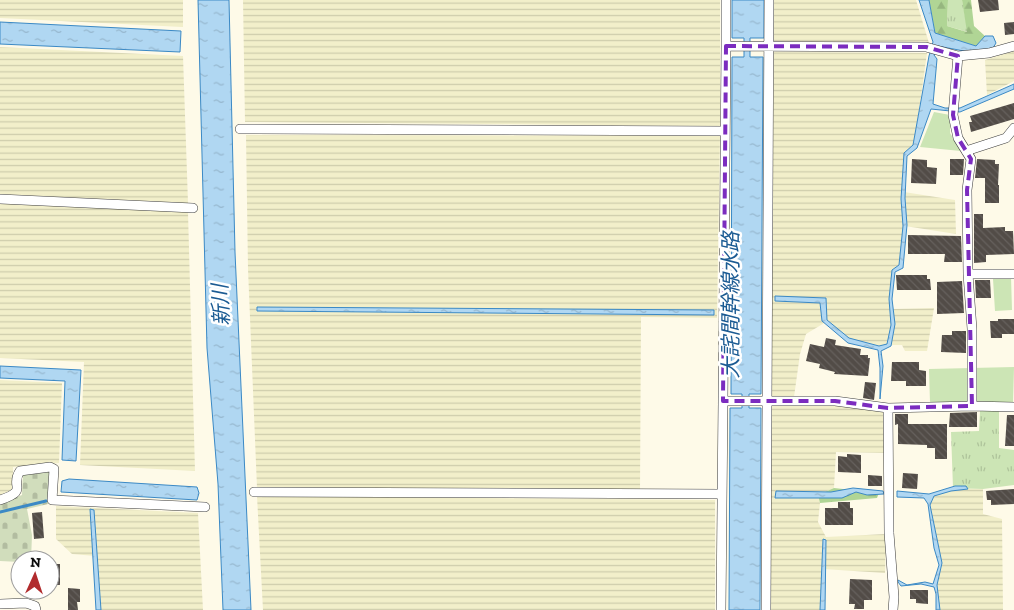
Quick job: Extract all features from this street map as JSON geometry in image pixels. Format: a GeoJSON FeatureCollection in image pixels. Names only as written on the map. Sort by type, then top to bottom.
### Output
{"type":"FeatureCollection","features":[{"type":"Feature","properties":{"kind":"street"},"geometry":{"type":"LineString","coordinates":[[721,610],[726,0]]}},
{"type":"Feature","properties":{"kind":"street"},"geometry":{"type":"LineString","coordinates":[[766,610],[769,0]]}},
{"type":"Feature","properties":{"kind":"street"},"geometry":{"type":"LineString","coordinates":[[726,46],[926,47],[958,56],[989,53],[1014,46]]}},
{"type":"Feature","properties":{"kind":"street"},"geometry":{"type":"LineString","coordinates":[[958,56],[952,115],[958,138],[971,159],[967,190],[968,274],[972,329],[972,406]]}},
{"type":"Feature","properties":{"kind":"street"},"geometry":{"type":"LineString","coordinates":[[966,151],[1006,138],[1014,128]]}},
{"type":"Feature","properties":{"kind":"street"},"geometry":{"type":"LineString","coordinates":[[240,129],[725,131]]}},
{"type":"Feature","properties":{"kind":"street"},"geometry":{"type":"LineString","coordinates":[[0,199],[193,208]]}},
{"type":"Feature","properties":{"kind":"street"},"geometry":{"type":"LineString","coordinates":[[968,274],[1014,274]]}},
{"type":"Feature","properties":{"kind":"street"},"geometry":{"type":"LineString","coordinates":[[723,401],[835,401],[888,408],[1014,407]]}},
{"type":"Feature","properties":{"kind":"street"},"geometry":{"type":"LineString","coordinates":[[888,408],[889,533],[894,597],[893,610]]}},
{"type":"Feature","properties":{"kind":"street"},"geometry":{"type":"LineString","coordinates":[[0,500],[13,496],[17,491],[17,474],[20,471],[50,467],[54,469],[52,500],[205,507]]}},
{"type":"Feature","properties":{"kind":"street"},"geometry":{"type":"LineString","coordinates":[[254,492],[721,494]]}},
{"type":"Feature","properties":{"kind":"street"},"geometry":{"type":"LineString","coordinates":[[0,604],[26,603],[35,606],[36,610]]}},
{"type":"Feature","properties":{"kind":"highlighted area"},"geometry":{"type":"Polygon","coordinates":[[[726,46],[926,47],[958,56],[953,115],[958,138],[971,159],[967,190],[972,406],[888,408],[835,401],[723,401],[726,46]]]}},
{"type":"Feature","properties":{"kind":"shaded area"},"geometry":{"type":"Polygon","coordinates":[[[0,0],[183,0],[183,27],[0,18],[0,0]]]}},
{"type":"Feature","properties":{"kind":"shaded area"},"geometry":{"type":"Polygon","coordinates":[[[243,0],[720,0],[720,126],[245,122],[243,0]]]}},
{"type":"Feature","properties":{"kind":"shaded area"},"geometry":{"type":"Polygon","coordinates":[[[774,0],[916,0],[929,43],[774,41],[774,0]]]}},
{"type":"Feature","properties":{"kind":"shaded area"},"geometry":{"type":"Polygon","coordinates":[[[0,47],[183,56],[188,203],[0,194],[0,47]]]}},
{"type":"Feature","properties":{"kind":"shaded area"},"geometry":{"type":"Polygon","coordinates":[[[1014,51],[1014,81],[987,95],[985,60],[1014,51]]]}},
{"type":"Feature","properties":{"kind":"shaded area"},"geometry":{"type":"Polygon","coordinates":[[[774,52],[927,53],[914,147],[905,153],[904,192],[955,200],[956,234],[905,226],[901,266],[894,270],[890,300],[892,309],[934,308],[927,351],[905,351],[902,345],[889,345],[881,348],[848,340],[826,322],[806,334],[800,354],[794,397],[771,396],[774,52]]]}},
{"type":"Feature","properties":{"kind":"shaded area"},"geometry":{"type":"Polygon","coordinates":[[[246,135],[720,136],[717,318],[641,317],[640,491],[257,488],[248,269],[246,135]]]}},
{"type":"Feature","properties":{"kind":"shaded area"},"geometry":{"type":"Polygon","coordinates":[[[0,203],[188,212],[195,471],[80,465],[84,362],[0,358],[0,203]]]}},
{"type":"Feature","properties":{"kind":"shaded area"},"geometry":{"type":"Polygon","coordinates":[[[0,380],[62,383],[59,463],[13,467],[13,489],[0,495],[0,380]]]}},
{"type":"Feature","properties":{"kind":"shaded area"},"geometry":{"type":"Polygon","coordinates":[[[771,405],[831,405],[884,412],[885,453],[836,452],[834,488],[818,495],[820,503],[818,522],[826,537],[886,534],[885,573],[823,569],[822,610],[770,610],[771,405]]]}},
{"type":"Feature","properties":{"kind":"shaded area"},"geometry":{"type":"Polygon","coordinates":[[[953,488],[983,489],[983,514],[1002,519],[1003,610],[938,610],[936,585],[940,564],[928,497],[953,488]]]}},
{"type":"Feature","properties":{"kind":"shaded area"},"geometry":{"type":"Polygon","coordinates":[[[257,496],[715,500],[715,610],[263,610],[257,496]]]}},
{"type":"Feature","properties":{"kind":"shaded area"},"geometry":{"type":"Polygon","coordinates":[[[56,506],[198,513],[203,610],[99,610],[95,556],[72,554],[56,539],[56,506]]]}},
{"type":"Feature","properties":{"kind":"green space"},"geometry":{"type":"Polygon","coordinates":[[[929,0],[948,0],[947,26],[967,32],[962,0],[971,0],[974,26],[985,36],[976,46],[935,33],[929,0]]]}},
{"type":"Feature","properties":{"kind":"green space"},"geometry":{"type":"Polygon","coordinates":[[[948,0],[962,0],[968,32],[947,26],[948,0]]]}},
{"type":"Feature","properties":{"kind":"green space"},"geometry":{"type":"Polygon","coordinates":[[[934,112],[950,115],[950,133],[961,151],[920,147],[934,112]]]}},
{"type":"Feature","properties":{"kind":"green space"},"geometry":{"type":"Polygon","coordinates":[[[1011,277],[1012,310],[995,311],[993,279],[1011,277]]]}},
{"type":"Feature","properties":{"kind":"green space"},"geometry":{"type":"Polygon","coordinates":[[[1014,367],[1013,403],[930,403],[929,369],[1014,367]]]}},
{"type":"Feature","properties":{"kind":"green space"},"geometry":{"type":"Polygon","coordinates":[[[999,410],[999,448],[1014,450],[1014,485],[983,489],[953,488],[951,432],[979,431],[980,411],[999,410]]]}},
{"type":"Feature","properties":{"kind":"green space"},"geometry":{"type":"Polygon","coordinates":[[[49,472],[48,504],[27,509],[32,535],[31,550],[10,550],[10,562],[0,561],[0,504],[22,495],[23,474],[49,472]]]}},
{"type":"Feature","properties":{"kind":"green space"},"geometry":{"type":"Polygon","coordinates":[[[834,488],[879,493],[877,498],[820,503],[818,495],[834,488]]]}},
{"type":"Feature","properties":{"kind":"water","name":"新川"},"geometry":{"type":"Polygon","coordinates":[[[198,0],[229,0],[235,252],[251,610],[223,610],[218,484],[207,348],[198,0]]]}},
{"type":"Feature","properties":{"kind":"water"},"geometry":{"type":"Polygon","coordinates":[[[732,0],[764,0],[764,38],[750,38],[750,57],[763,57],[761,394],[749,394],[749,408],[761,408],[760,610],[729,610],[730,408],[742,408],[742,394],[731,394],[732,57],[744,57],[744,38],[732,38],[732,0]]]}},
{"type":"Feature","properties":{"kind":"water"},"geometry":{"type":"Polygon","coordinates":[[[919,0],[929,0],[935,33],[976,46],[985,36],[993,36],[996,43],[993,48],[969,52],[938,46],[934,55],[937,59],[933,104],[945,108],[960,108],[1014,84],[1014,89],[960,112],[931,109],[917,148],[907,156],[905,198],[907,225],[903,268],[895,272],[892,299],[895,324],[891,346],[881,351],[883,366],[880,399],[878,350],[848,343],[822,321],[820,303],[775,301],[775,296],[826,298],[827,320],[849,338],[879,346],[887,344],[891,325],[889,299],[892,270],[899,265],[903,226],[901,199],[904,153],[913,145],[933,42],[919,0]]]}},
{"type":"Feature","properties":{"kind":"water"},"geometry":{"type":"Polygon","coordinates":[[[0,22],[181,31],[180,52],[0,44],[0,22]]]}},
{"type":"Feature","properties":{"kind":"water"},"geometry":{"type":"Polygon","coordinates":[[[257,307],[714,310],[714,315],[257,311],[257,307]]]}},
{"type":"Feature","properties":{"kind":"water"},"geometry":{"type":"Polygon","coordinates":[[[0,366],[81,370],[76,461],[62,460],[65,381],[0,378],[0,366]]]}},
{"type":"Feature","properties":{"kind":"water"},"geometry":{"type":"Polygon","coordinates":[[[69,479],[197,487],[199,493],[197,500],[61,492],[62,481],[69,479]]]}},
{"type":"Feature","properties":{"kind":"water"},"geometry":{"type":"Polygon","coordinates":[[[955,486],[966,486],[968,489],[934,496],[930,505],[942,563],[937,585],[940,610],[936,610],[934,587],[921,584],[901,586],[898,582],[898,580],[907,585],[925,582],[933,584],[939,565],[934,548],[928,504],[924,498],[897,497],[897,491],[929,494],[955,486]]]}},
{"type":"Feature","properties":{"kind":"water"},"geometry":{"type":"Polygon","coordinates":[[[853,488],[883,491],[884,494],[867,495],[856,492],[842,498],[775,498],[776,491],[831,492],[853,488]]]}},
{"type":"Feature","properties":{"kind":"water"},"geometry":{"type":"Polygon","coordinates":[[[90,509],[94,510],[101,610],[96,610],[90,509]]]}},
{"type":"Feature","properties":{"kind":"water"},"geometry":{"type":"Polygon","coordinates":[[[823,539],[826,540],[825,610],[820,610],[823,539]]]}},
{"type":"Feature","properties":{"kind":"building"},"geometry":{"type":"Polygon","coordinates":[[[978,0],[998,0],[999,10],[980,12],[978,0]]]}},
{"type":"Feature","properties":{"kind":"building"},"geometry":{"type":"Polygon","coordinates":[[[1014,22],[1014,34],[1005,35],[1004,23],[1014,22]]]}},
{"type":"Feature","properties":{"kind":"building"},"geometry":{"type":"Polygon","coordinates":[[[1014,103],[1014,119],[971,132],[969,122],[972,122],[970,116],[1014,103]]]}},
{"type":"Feature","properties":{"kind":"building"},"geometry":{"type":"Polygon","coordinates":[[[912,159],[927,160],[927,167],[937,168],[936,184],[911,183],[912,159]]]}},
{"type":"Feature","properties":{"kind":"building"},"geometry":{"type":"Polygon","coordinates":[[[950,159],[964,159],[963,175],[950,175],[950,159]]]}},
{"type":"Feature","properties":{"kind":"building"},"geometry":{"type":"Polygon","coordinates":[[[977,159],[995,160],[995,164],[999,164],[999,203],[985,203],[985,178],[975,178],[977,159]]]}},
{"type":"Feature","properties":{"kind":"building"},"geometry":{"type":"Polygon","coordinates":[[[974,214],[983,214],[983,228],[1005,227],[1005,231],[1013,231],[1014,254],[986,255],[986,262],[974,263],[974,214]]]}},
{"type":"Feature","properties":{"kind":"building"},"geometry":{"type":"Polygon","coordinates":[[[908,235],[961,236],[962,262],[944,262],[945,254],[908,254],[908,235]]]}},
{"type":"Feature","properties":{"kind":"building"},"geometry":{"type":"Polygon","coordinates":[[[896,275],[927,275],[927,279],[930,279],[931,290],[897,290],[896,275]]]}},
{"type":"Feature","properties":{"kind":"building"},"geometry":{"type":"Polygon","coordinates":[[[975,280],[990,280],[991,298],[976,298],[975,280]]]}},
{"type":"Feature","properties":{"kind":"building"},"geometry":{"type":"Polygon","coordinates":[[[962,281],[964,313],[937,314],[937,282],[962,281]]]}},
{"type":"Feature","properties":{"kind":"building"},"geometry":{"type":"Polygon","coordinates":[[[998,319],[1014,319],[1014,334],[1002,334],[1002,338],[991,338],[990,321],[998,321],[998,319]]]}},
{"type":"Feature","properties":{"kind":"building"},"geometry":{"type":"Polygon","coordinates":[[[952,331],[966,331],[966,353],[941,352],[942,335],[952,335],[952,331]]]}},
{"type":"Feature","properties":{"kind":"building"},"geometry":{"type":"Polygon","coordinates":[[[826,338],[836,340],[835,345],[861,349],[860,355],[868,355],[868,358],[870,358],[868,376],[834,374],[835,372],[819,368],[820,364],[806,361],[810,344],[824,347],[826,338]]]}},
{"type":"Feature","properties":{"kind":"building"},"geometry":{"type":"Polygon","coordinates":[[[892,362],[919,362],[919,370],[926,371],[926,386],[906,386],[906,381],[891,381],[892,362]]]}},
{"type":"Feature","properties":{"kind":"building"},"geometry":{"type":"Polygon","coordinates":[[[865,382],[876,383],[874,400],[863,398],[865,382]]]}},
{"type":"Feature","properties":{"kind":"building"},"geometry":{"type":"Polygon","coordinates":[[[977,412],[977,427],[949,427],[950,413],[977,412]]]}},
{"type":"Feature","properties":{"kind":"building"},"geometry":{"type":"Polygon","coordinates":[[[895,414],[908,414],[908,424],[947,424],[947,459],[935,459],[935,448],[927,448],[927,445],[898,444],[898,424],[895,425],[895,414]]]}},
{"type":"Feature","properties":{"kind":"building"},"geometry":{"type":"Polygon","coordinates":[[[1007,415],[1014,415],[1014,446],[1005,446],[1007,415]]]}},
{"type":"Feature","properties":{"kind":"building"},"geometry":{"type":"Polygon","coordinates":[[[847,454],[861,455],[861,473],[838,472],[838,456],[847,457],[847,454]]]}},
{"type":"Feature","properties":{"kind":"building"},"geometry":{"type":"Polygon","coordinates":[[[903,473],[918,474],[917,489],[902,488],[903,473]]]}},
{"type":"Feature","properties":{"kind":"building"},"geometry":{"type":"Polygon","coordinates":[[[868,475],[882,476],[882,486],[868,486],[868,475]]]}},
{"type":"Feature","properties":{"kind":"building"},"geometry":{"type":"Polygon","coordinates":[[[1014,489],[1014,504],[991,505],[991,500],[987,500],[986,491],[1014,489]]]}},
{"type":"Feature","properties":{"kind":"building"},"geometry":{"type":"Polygon","coordinates":[[[838,502],[850,502],[850,508],[853,508],[853,525],[825,525],[825,508],[838,508],[838,502]]]}},
{"type":"Feature","properties":{"kind":"building"},"geometry":{"type":"Polygon","coordinates":[[[42,512],[44,538],[34,539],[32,513],[42,512]]]}},
{"type":"Feature","properties":{"kind":"building"},"geometry":{"type":"Polygon","coordinates":[[[850,579],[872,580],[872,600],[864,600],[864,609],[854,609],[855,604],[849,604],[850,579]]]}},
{"type":"Feature","properties":{"kind":"building"},"geometry":{"type":"Polygon","coordinates":[[[68,588],[80,589],[80,602],[77,602],[78,610],[68,610],[68,588]]]}},
{"type":"Feature","properties":{"kind":"building"},"geometry":{"type":"Polygon","coordinates":[[[910,590],[928,590],[928,604],[916,603],[916,599],[910,599],[910,590]]]}},
{"type":"Feature","properties":{"kind":"waterway"},"geometry":{"type":"LineString","coordinates":[[0,512],[46,501]]}},
{"type":"Feature","properties":{"kind":"water label","name":"大詫間幹線水路"},"geometry":{"type":"Point","coordinates":[731,305]}}]}
